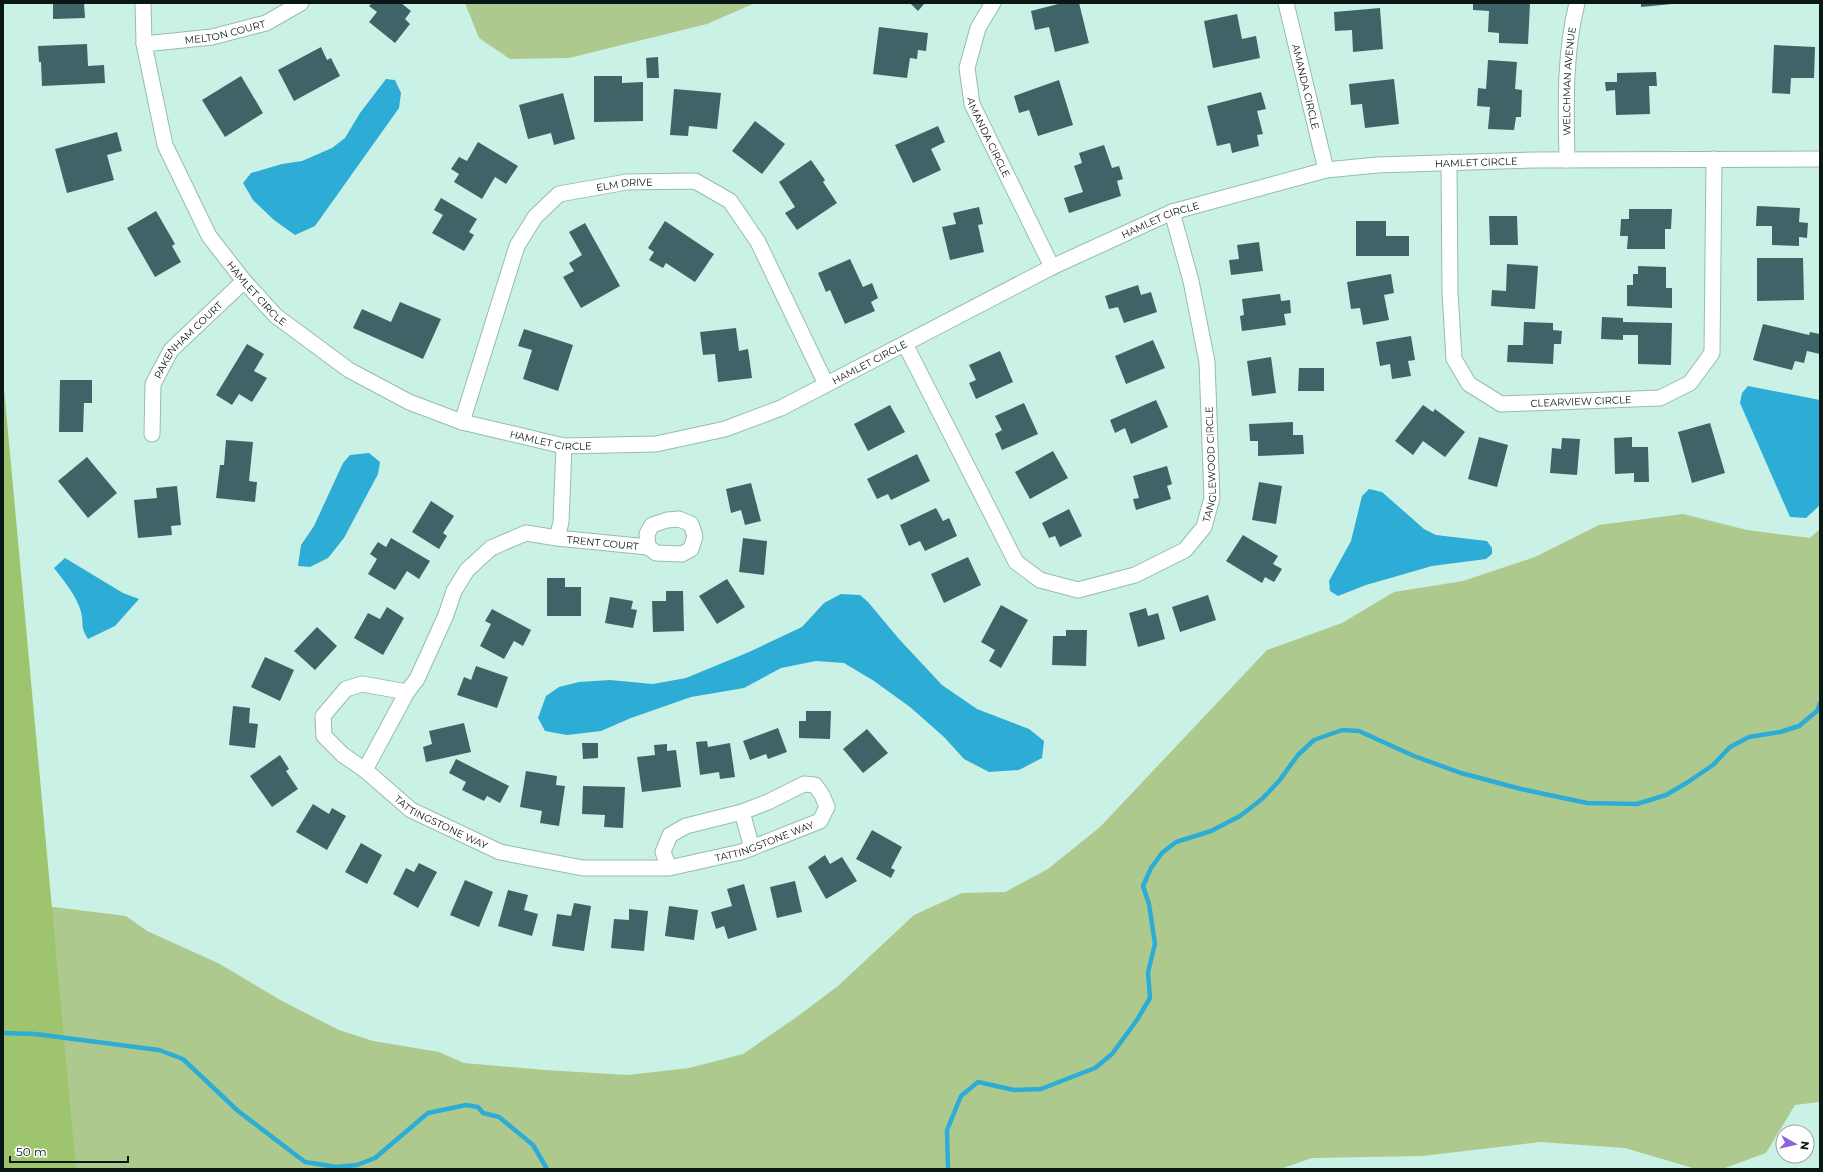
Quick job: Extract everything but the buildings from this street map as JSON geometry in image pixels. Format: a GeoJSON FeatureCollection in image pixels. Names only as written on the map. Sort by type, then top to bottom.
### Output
{"type":"FeatureCollection","features":[{"type":"Feature","properties":{"kind":"street","name":"HAMLET CIRCLE"},"geometry":{"type":"LineString","coordinates":[[142,3],[144,44],[165,145],[209,236],[244,281],[276,316],[349,370],[409,402],[462,422],[564,446],[656,444],[725,429],[781,408],[1052,267],[1172,212],[1326,170],[1377,165],[1449,162],[1714,159],[1820,160]]}},
{"type":"Feature","properties":{"kind":"street","name":"MELTON COURT"},"geometry":{"type":"LineString","coordinates":[[144,44],[219,36],[266,23],[301,3]]}},
{"type":"Feature","properties":{"kind":"street","name":"AMANDA CIRCLE"},"geometry":{"type":"LineString","coordinates":[[993,3],[978,28],[967,68],[972,104],[1052,267]]}},
{"type":"Feature","properties":{"kind":"street","name":"AMANDA CIRCLE"},"geometry":{"type":"LineString","coordinates":[[1286,3],[1326,170]]}},
{"type":"Feature","properties":{"kind":"street","name":"WELCHMAN AVENUE"},"geometry":{"type":"LineString","coordinates":[[1567,160],[1566,79],[1577,3]]}},
{"type":"Feature","properties":{"kind":"street","name":"CLEARVIEW CIRCLE"},"geometry":{"type":"LineString","coordinates":[[1449,162],[1450,292],[1454,359],[1469,384],[1501,404],[1660,398],[1690,383],[1712,353],[1714,159]]}},
{"type":"Feature","properties":{"kind":"street","name":"ELM DRIVE"},"geometry":{"type":"LineString","coordinates":[[462,422],[517,246],[535,217],[560,194],[627,182],[695,181],[730,200],[758,242],[826,384]]}},
{"type":"Feature","properties":{"kind":"street","name":"TANGLEWOOD CIRCLE"},"geometry":{"type":"LineString","coordinates":[[905,344],[1016,562],[1040,580],[1078,590],[1135,575],[1185,550],[1204,527],[1212,498],[1207,362],[1191,281],[1172,212]]}},
{"type":"Feature","properties":{"kind":"street","name":"PAKENHAM COURT"},"geometry":{"type":"LineString","coordinates":[[152,434],[153,384],[171,350],[244,281]]}},
{"type":"Feature","properties":{"kind":"street"},"geometry":{"type":"LineString","coordinates":[[365,770],[406,692],[417,679],[446,615],[454,591],[467,570],[491,548],[526,533],[557,538],[561,522],[564,446]]}},
{"type":"Feature","properties":{"kind":"street","name":"TRENT COURT"},"geometry":{"type":"LineString","coordinates":[[557,538],[648,546]]}},
{"type":"Feature","properties":{"kind":"street","name":"TATTINGSTONE WAY"},"geometry":{"type":"LineString","coordinates":[[406,692],[362,684],[346,689],[323,716],[324,736],[343,755],[365,770],[411,810],[500,852],[583,868],[669,868],[741,852],[820,821],[827,807],[822,795],[815,785],[804,784],[768,802],[742,812],[686,826],[670,835],[663,852],[669,868]]}},
{"type":"Feature","properties":{"kind":"street"},"geometry":{"type":"LineString","coordinates":[[742,812],[752,848]]}},
{"type":"Feature","properties":{"kind":"green space"},"geometry":{"type":"Polygon","coordinates":[[[465,3],[755,3],[707,24],[569,58],[510,59],[479,38],[465,3]]]}},
{"type":"Feature","properties":{"kind":"green space"},"geometry":{"type":"Polygon","coordinates":[[[3,378],[76,1169],[3,1169],[3,378]]]}},
{"type":"Feature","properties":{"kind":"green space"},"geometry":{"type":"Polygon","coordinates":[[[1683,514],[1747,530],[1810,538],[1820,529],[1820,1102],[1795,1105],[1784,1124],[1775,1124],[1775,1138],[1766,1153],[1722,1169],[1696,1169],[1625,1148],[1540,1142],[1423,1156],[1312,1158],[1280,1169],[43,1169],[3,897],[14,902],[126,916],[147,931],[218,963],[282,1001],[339,1030],[373,1041],[439,1052],[464,1063],[545,1070],[628,1075],[689,1068],[743,1054],[838,986],[914,915],[962,893],[1005,892],[1048,869],[1100,827],[1267,650],[1342,623],[1394,592],[1463,581],[1535,557],[1599,525],[1683,514]]]}},
{"type":"Feature","properties":{"kind":"water"},"geometry":{"type":"Polygon","coordinates":[[[386,79],[395,80],[401,93],[399,108],[315,226],[295,235],[274,220],[253,200],[243,183],[251,173],[282,164],[302,161],[332,148],[345,138],[360,113],[386,79]]]}},
{"type":"Feature","properties":{"kind":"water"},"geometry":{"type":"Polygon","coordinates":[[[1748,386],[1820,400],[1820,505],[1806,518],[1790,517],[1740,403],[1742,393],[1748,386]]]}},
{"type":"Feature","properties":{"kind":"water"},"geometry":{"type":"Polygon","coordinates":[[[369,453],[380,462],[378,474],[344,538],[328,558],[310,567],[298,566],[301,545],[314,526],[343,463],[350,455],[369,453]]]}},
{"type":"Feature","properties":{"kind":"water"},"geometry":{"type":"Polygon","coordinates":[[[1369,489],[1382,492],[1424,529],[1436,535],[1487,541],[1492,548],[1492,554],[1486,559],[1432,566],[1366,585],[1338,596],[1330,591],[1329,581],[1351,541],[1362,496],[1369,489]]]}},
{"type":"Feature","properties":{"kind":"water"},"geometry":{"type":"Polygon","coordinates":[[[65,558],[123,593],[139,599],[115,626],[88,639],[83,628],[79,606],[70,589],[54,568],[65,558]]]}},
{"type":"Feature","properties":{"kind":"water"},"geometry":{"type":"Polygon","coordinates":[[[841,594],[860,595],[868,602],[899,639],[942,685],[977,709],[1029,729],[1044,741],[1042,758],[1019,770],[989,772],[964,759],[944,737],[910,707],[874,681],[844,663],[816,661],[781,668],[744,688],[691,697],[631,718],[601,731],[567,735],[545,731],[538,718],[546,696],[559,687],[579,682],[610,680],[653,684],[686,678],[749,652],[802,627],[824,603],[841,594]]]}},
{"type":"Feature","properties":{"kind":"waterway"},"geometry":{"type":"LineString","coordinates":[[948,1169],[947,1130],[961,1096],[978,1082],[1014,1090],[1041,1089],[1095,1068],[1112,1054],[1137,1020],[1150,998],[1148,972],[1155,944],[1149,904],[1143,886],[1151,868],[1162,853],[1176,842],[1211,831],[1240,816],[1262,799],[1279,781],[1298,755],[1314,740],[1342,730],[1359,731],[1414,756],[1461,773],[1521,789],[1587,803],[1637,804],[1666,795],[1688,782],[1713,765],[1730,747],[1749,737],[1780,732],[1799,726],[1817,711],[1820,703]]}},
{"type":"Feature","properties":{"kind":"waterway"},"geometry":{"type":"LineString","coordinates":[[3,1033],[35,1034],[159,1050],[183,1059],[238,1111],[305,1162],[336,1167],[357,1165],[375,1158],[428,1113],[466,1105],[478,1107],[483,1113],[499,1117],[533,1145],[547,1169]]}}]}
